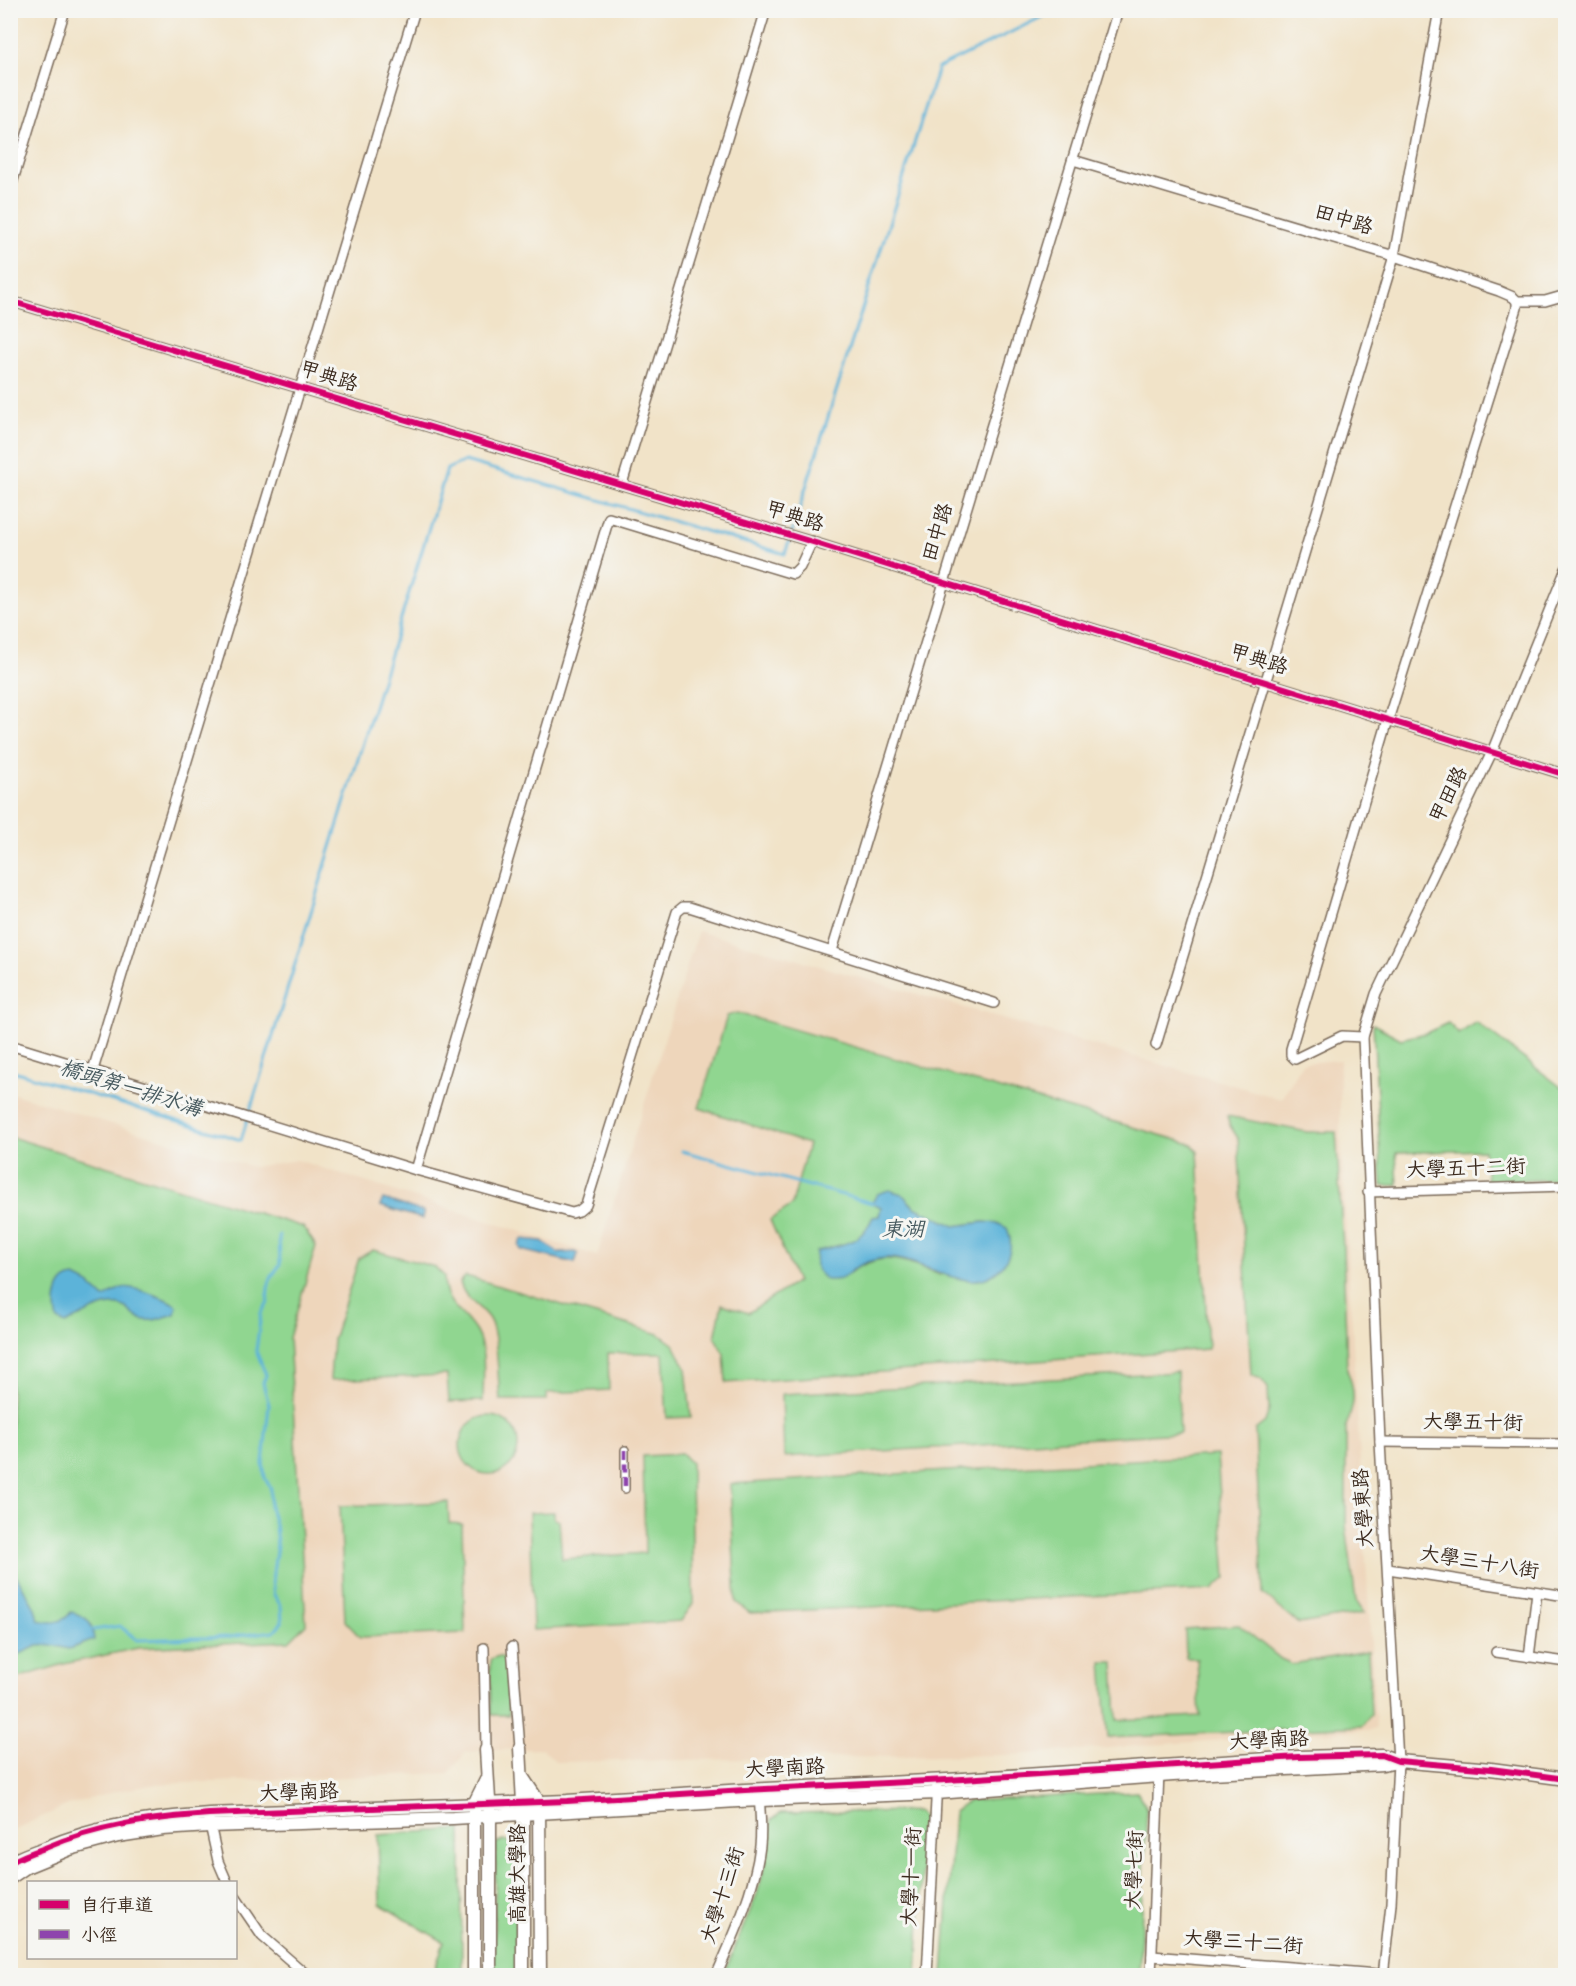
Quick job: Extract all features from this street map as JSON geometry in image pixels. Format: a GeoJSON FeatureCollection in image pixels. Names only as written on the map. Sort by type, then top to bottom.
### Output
{"type":"FeatureCollection","features":[{"type":"Feature","properties":{"kind":"street"},"geometry":{"type":"LineString","coordinates":[[10,190],[65,10]]}},
{"type":"Feature","properties":{"kind":"street"},"geometry":{"type":"LineString","coordinates":[[93,1070],[415,10]]}},
{"type":"Feature","properties":{"kind":"street"},"geometry":{"type":"LineString","coordinates":[[622,484],[766,10]]}},
{"type":"Feature","properties":{"kind":"street","name":"田中路"},"geometry":{"type":"LineString","coordinates":[[832,951],[1118,10]]}},
{"type":"Feature","properties":{"kind":"street"},"geometry":{"type":"LineString","coordinates":[[1156,1045],[1394,256],[1438,10]]}},
{"type":"Feature","properties":{"kind":"street","name":"田中路"},"geometry":{"type":"LineString","coordinates":[[1073,159],[1394,256],[1499,291],[1513,297],[1517,302]]}},
{"type":"Feature","properties":{"kind":"street"},"geometry":{"type":"LineString","coordinates":[[1362,1037],[1342,1036],[1295,1059],[1291,1054],[1388,720],[1517,302],[1545,301],[1566,295]]}},
{"type":"Feature","properties":{"kind":"street","name":"甲典路"},"geometry":{"type":"LineString","coordinates":[[10,301],[809,540],[1566,775]]}},
{"type":"Feature","properties":{"kind":"street"},"geometry":{"type":"LineString","coordinates":[[416,1170],[609,518],[793,574],[800,567],[809,540]]}},
{"type":"Feature","properties":{"kind":"street","name":"甲田路"},"geometry":{"type":"LineString","coordinates":[[1362,1037],[1376,994],[1492,752],[1566,569]]}},
{"type":"Feature","properties":{"kind":"street"},"geometry":{"type":"LineString","coordinates":[[10,1045],[416,1170],[572,1213],[586,1205],[677,912],[683,907],[832,951],[994,1003]]}},
{"type":"Feature","properties":{"kind":"street","name":"大學東路"},"geometry":{"type":"LineString","coordinates":[[1362,1037],[1380,1442],[1398,1761],[1391,1904],[1383,1975]]}},
{"type":"Feature","properties":{"kind":"street","name":"大學五十二街"},"geometry":{"type":"LineString","coordinates":[[1368,1192],[1566,1186]]}},
{"type":"Feature","properties":{"kind":"street","name":"大學五十街"},"geometry":{"type":"LineString","coordinates":[[1380,1442],[1566,1444]]}},
{"type":"Feature","properties":{"kind":"street"},"geometry":{"type":"LineString","coordinates":[[625,1450],[625,1489]]}},
{"type":"Feature","properties":{"kind":"street","name":"大學三十八街"},"geometry":{"type":"LineString","coordinates":[[1388,1569],[1566,1596]]}},
{"type":"Feature","properties":{"kind":"street"},"geometry":{"type":"LineString","coordinates":[[1529,1657],[1537,1592]]}},
{"type":"Feature","properties":{"kind":"street"},"geometry":{"type":"LineString","coordinates":[[512,1647],[520,1748]]}},
{"type":"Feature","properties":{"kind":"street"},"geometry":{"type":"LineString","coordinates":[[484,1648],[486,1750]]}},
{"type":"Feature","properties":{"kind":"street"},"geometry":{"type":"LineString","coordinates":[[1496,1652],[1566,1662]]}},
{"type":"Feature","properties":{"kind":"street","name":"高雄大學路"},"geometry":{"type":"LineString","coordinates":[[520,1748],[523,1808],[523,1976]]}},
{"type":"Feature","properties":{"kind":"street","name":"高雄大學路"},"geometry":{"type":"LineString","coordinates":[[486,1750],[490,1810],[490,1976]]}},
{"type":"Feature","properties":{"kind":"street","name":"大學南路"},"geometry":{"type":"LineString","coordinates":[[10,1863],[61,1841],[109,1826],[157,1818],[209,1820],[490,1810],[937,1787],[1333,1756],[1382,1755],[1398,1761],[1491,1769],[1566,1779]]}},
{"type":"Feature","properties":{"kind":"street","name":"大學七街"},"geometry":{"type":"LineString","coordinates":[[1151,1976],[1159,1771]]}},
{"type":"Feature","properties":{"kind":"street","name":"高雄大學路"},"geometry":{"type":"LineString","coordinates":[[474,1976],[474,1810],[487,1777]]}},
{"type":"Feature","properties":{"kind":"street","name":"高雄大學路"},"geometry":{"type":"LineString","coordinates":[[522,1777],[539,1807],[540,1976]]}},
{"type":"Feature","properties":{"kind":"street","name":"大學十一街"},"geometry":{"type":"LineString","coordinates":[[927,1976],[937,1787]]}},
{"type":"Feature","properties":{"kind":"street","name":"大學十三街"},"geometry":{"type":"LineString","coordinates":[[716,1976],[755,1872],[760,1846],[759,1795]]}},
{"type":"Feature","properties":{"kind":"street"},"geometry":{"type":"LineString","coordinates":[[209,1820],[218,1861],[227,1881]]}},
{"type":"Feature","properties":{"kind":"street","name":"大學南路"},"geometry":{"type":"LineString","coordinates":[[10,1878],[26,1867],[70,1849],[118,1836],[209,1820]]}},
{"type":"Feature","properties":{"kind":"street"},"geometry":{"type":"LineString","coordinates":[[237,1899],[262,1936],[308,1976]]}},
{"type":"Feature","properties":{"kind":"street","name":"大學三十二街"},"geometry":{"type":"LineString","coordinates":[[1152,1956],[1402,1976]]}},
{"type":"Feature","properties":{"kind":"shaded area"},"geometry":{"type":"Polygon","coordinates":[[[698,931],[1281,1099],[1303,1063],[1340,1060],[1340,1126],[1376,1729],[1009,1755],[556,1762],[543,1749],[486,1750],[466,1752],[449,1773],[158,1784],[117,1791],[68,1805],[11,1831],[11,1093],[253,1167],[297,1160],[597,1256],[698,931]]]}},
{"type":"Feature","properties":{"kind":"green space"},"geometry":{"type":"Polygon","coordinates":[[[737,1013],[1191,1144],[1198,1151],[1208,1349],[726,1383],[724,1354],[715,1338],[722,1304],[748,1313],[797,1282],[770,1220],[792,1205],[808,1144],[699,1108],[727,1016],[737,1013]],[[910,1202],[881,1207],[879,1217],[873,1217],[868,1227],[856,1239],[816,1252],[840,1279],[867,1263],[889,1259],[900,1260],[940,1275],[984,1222],[955,1226],[914,1207],[910,1202]]]}},
{"type":"Feature","properties":{"kind":"green space"},"geometry":{"type":"Polygon","coordinates":[[[1476,1022],[1565,1090],[1565,1179],[1487,1182],[1484,1150],[1396,1153],[1398,1185],[1382,1186],[1373,1024],[1401,1039],[1426,1033],[1448,1023],[1459,1034],[1476,1022]]]}},
{"type":"Feature","properties":{"kind":"green space"},"geometry":{"type":"Polygon","coordinates":[[[1227,1116],[1307,1132],[1336,1132],[1347,1370],[1353,1398],[1346,1426],[1346,1526],[1356,1601],[1364,1613],[1299,1624],[1263,1594],[1255,1430],[1265,1422],[1269,1410],[1268,1388],[1261,1379],[1251,1375],[1238,1138],[1227,1116]]]}},
{"type":"Feature","properties":{"kind":"green space"},"geometry":{"type":"Polygon","coordinates":[[[11,1137],[303,1227],[316,1246],[289,1338],[306,1624],[289,1641],[138,1648],[64,1664],[11,1680],[11,1137]]]}},
{"type":"Feature","properties":{"kind":"green space"},"geometry":{"type":"Polygon","coordinates":[[[373,1250],[435,1267],[444,1276],[447,1295],[476,1332],[482,1348],[483,1401],[449,1402],[447,1375],[330,1380],[333,1340],[359,1258],[373,1250]]]}},
{"type":"Feature","properties":{"kind":"green space"},"geometry":{"type":"Polygon","coordinates":[[[466,1276],[659,1334],[674,1345],[686,1368],[691,1417],[667,1418],[663,1353],[608,1353],[609,1390],[547,1393],[547,1400],[500,1400],[496,1346],[492,1326],[489,1319],[462,1288],[460,1282],[466,1276]]]}},
{"type":"Feature","properties":{"kind":"green space"},"geometry":{"type":"Polygon","coordinates":[[[1177,1372],[1180,1433],[784,1457],[782,1394],[1177,1372]]]}},
{"type":"Feature","properties":{"kind":"green space"},"geometry":{"type":"Polygon","coordinates":[[[489,1416],[500,1418],[513,1429],[518,1445],[516,1456],[505,1469],[489,1474],[478,1472],[465,1461],[460,1445],[462,1434],[473,1421],[489,1416]]]}},
{"type":"Feature","properties":{"kind":"green space"},"geometry":{"type":"Polygon","coordinates":[[[682,1454],[691,1463],[693,1604],[681,1621],[533,1630],[529,1513],[554,1512],[554,1519],[559,1520],[562,1559],[645,1553],[643,1456],[682,1454]]]}},
{"type":"Feature","properties":{"kind":"green space"},"geometry":{"type":"Polygon","coordinates":[[[1217,1455],[1226,1578],[1212,1590],[750,1613],[736,1602],[730,1484],[1217,1455]]]}},
{"type":"Feature","properties":{"kind":"green space"},"geometry":{"type":"Polygon","coordinates":[[[448,1502],[449,1523],[462,1524],[465,1633],[360,1637],[345,1621],[340,1506],[448,1502]]]}},
{"type":"Feature","properties":{"kind":"green space"},"geometry":{"type":"Polygon","coordinates":[[[1239,1625],[1281,1659],[1292,1664],[1368,1651],[1371,1714],[1362,1726],[1108,1738],[1102,1662],[1114,1662],[1117,1720],[1200,1716],[1197,1658],[1186,1658],[1185,1629],[1239,1625]]]}},
{"type":"Feature","properties":{"kind":"green space"},"geometry":{"type":"Polygon","coordinates":[[[499,1656],[507,1660],[509,1715],[491,1715],[490,1661],[499,1656]]]}},
{"type":"Feature","properties":{"kind":"green space"},"geometry":{"type":"Polygon","coordinates":[[[1137,1792],[1147,1808],[1139,1975],[943,1975],[954,1812],[968,1801],[1137,1792]]]}},
{"type":"Feature","properties":{"kind":"green space"},"geometry":{"type":"Polygon","coordinates":[[[919,1811],[925,1821],[917,1975],[733,1976],[725,1971],[757,1894],[768,1855],[771,1820],[781,1813],[919,1811]]]}},
{"type":"Feature","properties":{"kind":"green space"},"geometry":{"type":"Polygon","coordinates":[[[461,1829],[462,1975],[433,1975],[444,1942],[380,1904],[378,1835],[461,1829]]]}},
{"type":"Feature","properties":{"kind":"green space"},"geometry":{"type":"Polygon","coordinates":[[[504,1840],[513,1844],[518,1853],[518,1975],[493,1976],[496,1843],[504,1840]]]}},
{"type":"Feature","properties":{"kind":"water","name":"東湖"},"geometry":{"type":"Polygon","coordinates":[[[889,1190],[902,1194],[914,1207],[955,1226],[984,1222],[997,1223],[1007,1228],[1011,1245],[1005,1262],[993,1274],[980,1280],[965,1280],[900,1259],[886,1258],[863,1264],[840,1279],[827,1280],[817,1268],[816,1252],[849,1242],[862,1234],[873,1217],[879,1216],[881,1207],[872,1203],[877,1194],[889,1190]]]}},
{"type":"Feature","properties":{"kind":"water"},"geometry":{"type":"Polygon","coordinates":[[[383,1199],[424,1212],[423,1219],[380,1206],[383,1199]]]}},
{"type":"Feature","properties":{"kind":"water"},"geometry":{"type":"Polygon","coordinates":[[[522,1239],[542,1241],[559,1253],[575,1252],[578,1254],[575,1263],[521,1250],[519,1246],[522,1239]]]}},
{"type":"Feature","properties":{"kind":"water"},"geometry":{"type":"Polygon","coordinates":[[[75,1277],[89,1284],[104,1298],[122,1288],[150,1293],[177,1306],[175,1314],[142,1320],[124,1307],[112,1305],[98,1308],[65,1324],[58,1320],[57,1293],[63,1282],[75,1277]]]}},
{"type":"Feature","properties":{"kind":"water"},"geometry":{"type":"Polygon","coordinates":[[[11,1576],[17,1577],[35,1608],[38,1620],[56,1622],[64,1619],[71,1612],[77,1614],[89,1621],[94,1640],[69,1649],[52,1645],[37,1646],[11,1658],[11,1576]]]}},
{"type":"Feature","properties":{"kind":"waterway","name":"橋頭第一排水溝"},"geometry":{"type":"LineString","coordinates":[[10,1070],[241,1140],[447,469],[465,461],[785,554],[938,68],[1056,10]]}},
{"type":"Feature","properties":{"kind":"waterway"},"geometry":{"type":"LineString","coordinates":[[682,1151],[872,1203]]}},
{"type":"Feature","properties":{"kind":"waterway"},"geometry":{"type":"LineString","coordinates":[[93,1630],[120,1626],[137,1640],[230,1637],[274,1631],[282,1622],[281,1606],[274,1595],[272,1581],[277,1544],[270,1507],[271,1489],[265,1478],[263,1463],[269,1405],[263,1383],[266,1375],[256,1351],[261,1313],[268,1302],[270,1282],[280,1265],[279,1235]]}},
{"type":"Feature","properties":{"kind":"marked path"},"geometry":{"type":"LineString","coordinates":[[625,1450],[625,1489]]}},
{"type":"Feature","properties":{"kind":"cycle path"},"geometry":{"type":"LineString","coordinates":[[10,301],[806,540],[1566,775]]}},
{"type":"Feature","properties":{"kind":"cycle path"},"geometry":{"type":"LineString","coordinates":[[10,1863],[27,1854],[105,1828],[146,1820],[209,1814],[567,1801],[947,1780],[1298,1757],[1382,1755],[1398,1761],[1491,1769],[1566,1779]]}}]}
